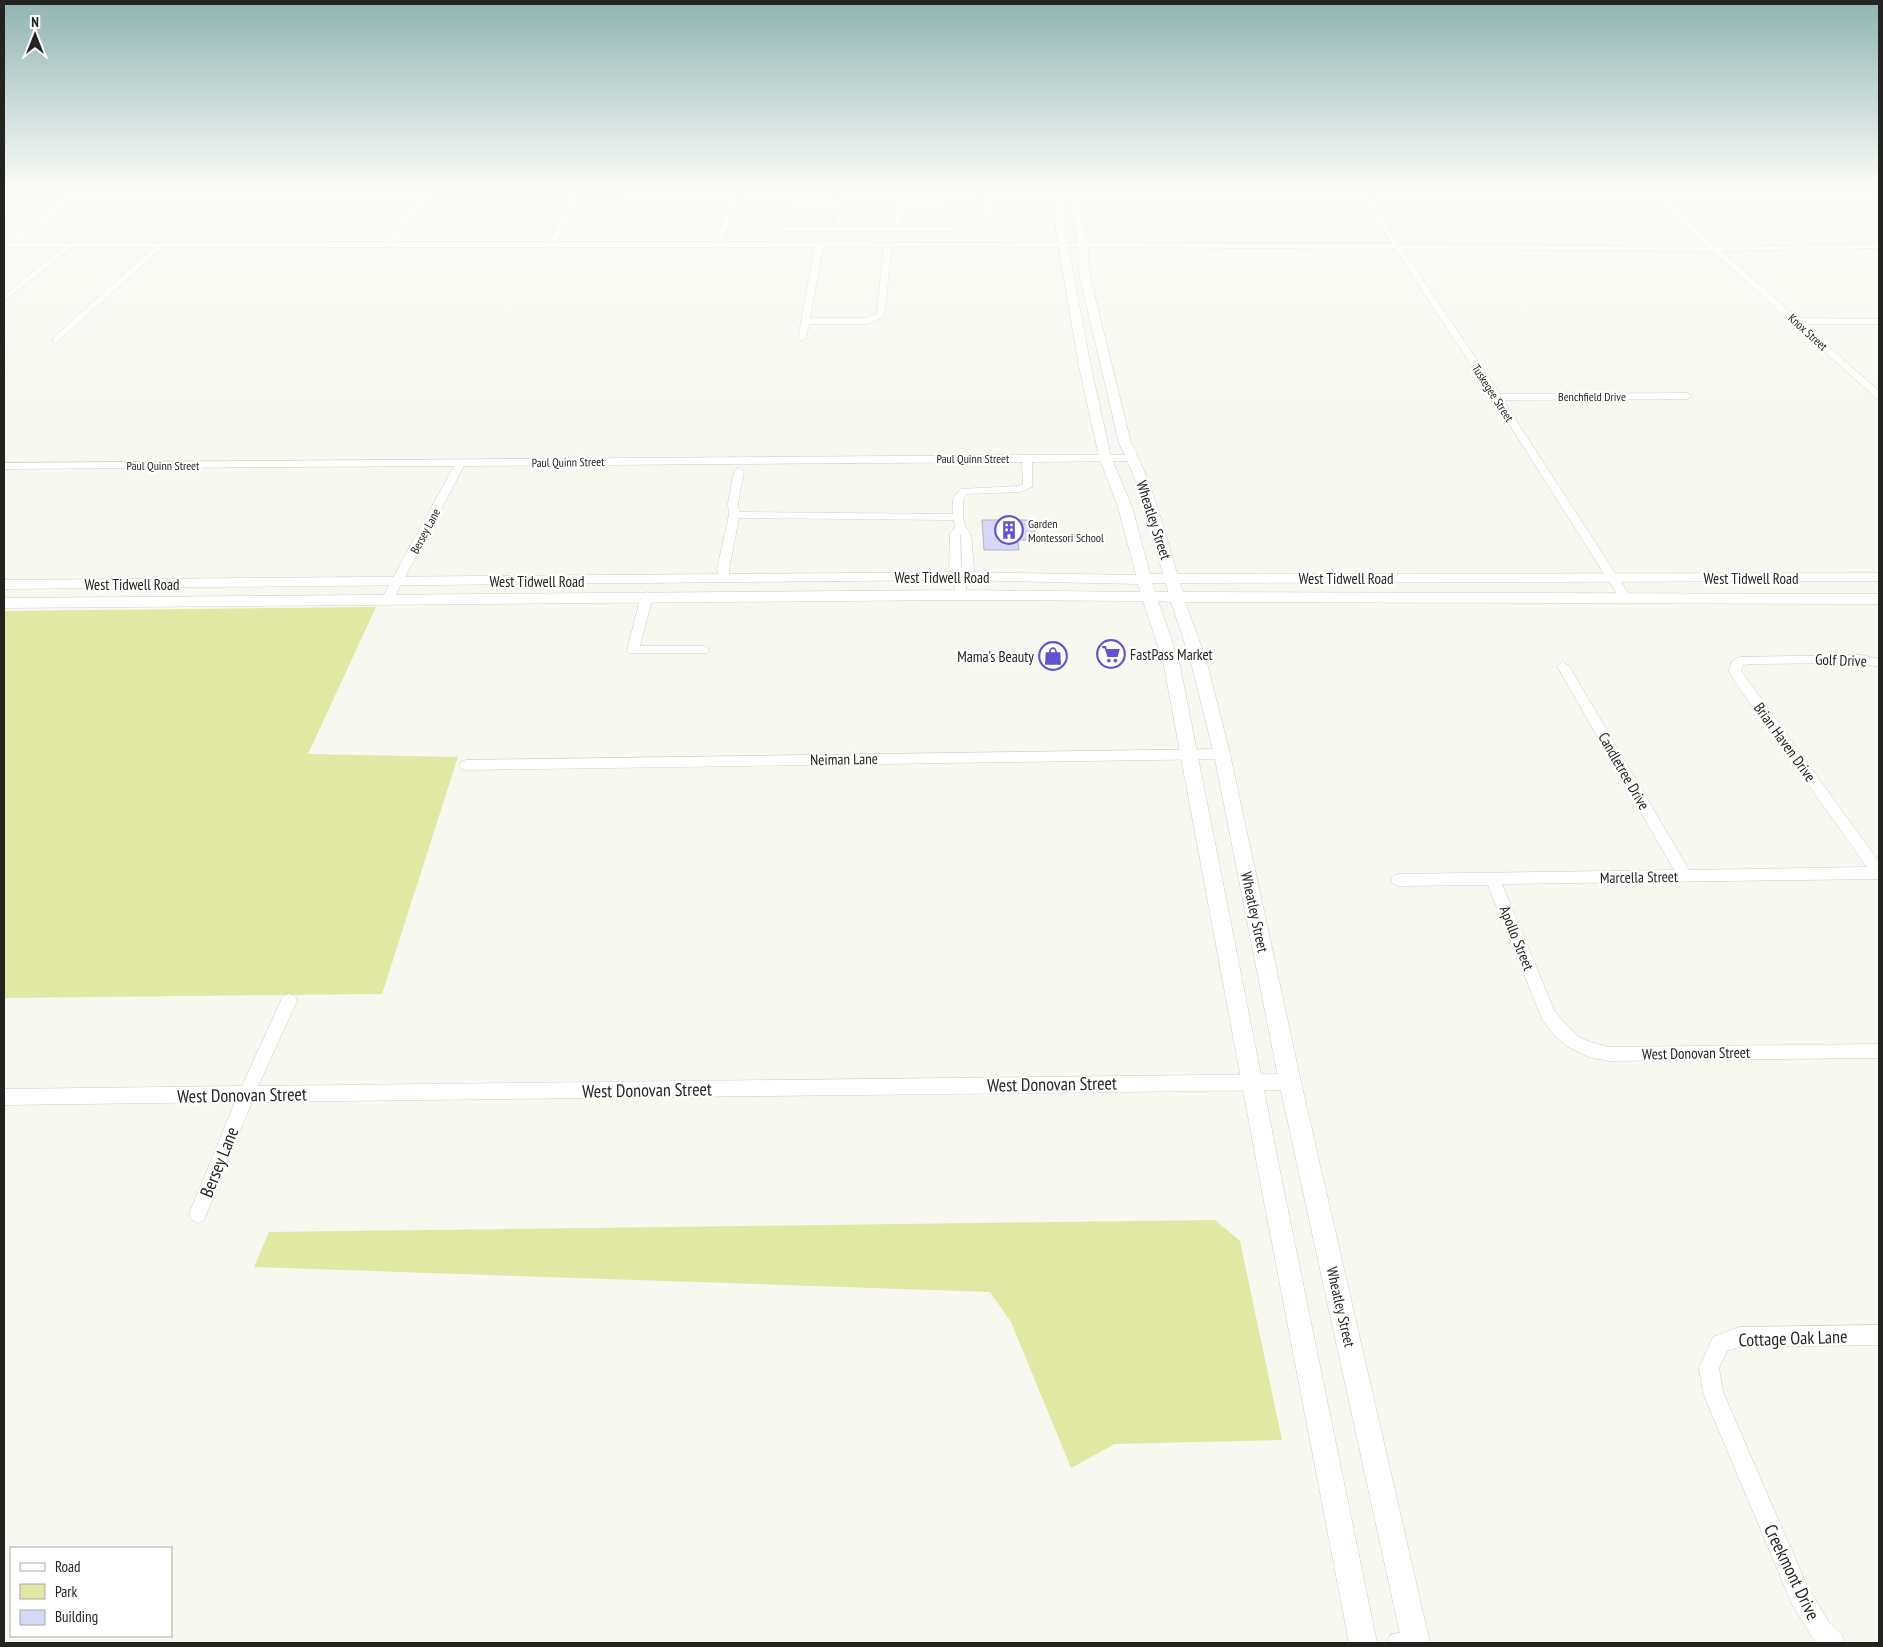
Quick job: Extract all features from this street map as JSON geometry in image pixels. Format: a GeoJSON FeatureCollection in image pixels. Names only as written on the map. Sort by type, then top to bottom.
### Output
{"type":"FeatureCollection","features":[{"type":"Feature","properties":{"kind":"main road","name":"Wheatley Street"},"geometry":{"type":"LineString","coordinates":[[1067,265],[1086,373],[1106,457],[1125,507],[1147,588],[1171,661],[1363,1643]]}},
{"type":"Feature","properties":{"kind":"main road","name":"Wheatley Street"},"geometry":{"type":"LineString","coordinates":[[1084,265],[1084,273],[1125,443],[1133,458],[1151,506],[1177,598],[1198,659],[1222,754],[1410,1642]]}},
{"type":"Feature","properties":{"kind":"main road"},"geometry":{"type":"LineString","coordinates":[[1073,304],[1092,303]]}},
{"type":"Feature","properties":{"kind":"main road"},"geometry":{"type":"LineString","coordinates":[[1086,373],[1108,373]]}},
{"type":"Feature","properties":{"kind":"main road","name":"West Tidwell Road"},"geometry":{"type":"LineString","coordinates":[[4,585],[580,581],[723,574],[961,574],[1147,588],[1177,598],[1405,600],[1879,599]]}},
{"type":"Feature","properties":{"kind":"main road","name":"West Tidwell Road"},"geometry":{"type":"LineString","coordinates":[[4,603],[388,598],[960,595],[1147,588],[1172,579],[1879,577]]}},
{"type":"Feature","properties":{"kind":"main road"},"geometry":{"type":"LineString","coordinates":[[1784,578],[1802,599]]}},
{"type":"Feature","properties":{"kind":"main road"},"geometry":{"type":"LineString","coordinates":[[1394,579],[1405,600]]}},
{"type":"Feature","properties":{"kind":"main road"},"geometry":{"type":"LineString","coordinates":[[576,597],[580,581]]}},
{"type":"Feature","properties":{"kind":"main road"},"geometry":{"type":"LineString","coordinates":[[206,600],[223,583]]}},
{"type":"Feature","properties":{"kind":"street"},"geometry":{"type":"LineString","coordinates":[[4,299],[46,265]]}},
{"type":"Feature","properties":{"kind":"street"},"geometry":{"type":"LineString","coordinates":[[56,340],[139,265]]}},
{"type":"Feature","properties":{"kind":"street"},"geometry":{"type":"LineString","coordinates":[[802,338],[816,265]]}},
{"type":"Feature","properties":{"kind":"street"},"geometry":{"type":"LineString","coordinates":[[806,321],[868,321],[881,314],[886,265]]}},
{"type":"Feature","properties":{"kind":"street","name":"Tuskegee Street"},"geometry":{"type":"LineString","coordinates":[[1409,265],[1626,600]]}},
{"type":"Feature","properties":{"kind":"street","name":"Knox Street"},"geometry":{"type":"LineString","coordinates":[[1733,265],[1879,396]]}},
{"type":"Feature","properties":{"kind":"street"},"geometry":{"type":"LineString","coordinates":[[1797,322],[1879,321]]}},
{"type":"Feature","properties":{"kind":"street","name":"Benchfield Drive"},"geometry":{"type":"LineString","coordinates":[[1496,397],[1688,396]]}},
{"type":"Feature","properties":{"kind":"street"},"geometry":{"type":"LineString","coordinates":[[960,595],[961,574],[968,570],[966,534],[961,529],[958,517],[958,498],[965,491],[1020,490],[1028,485],[1027,458]]}},
{"type":"Feature","properties":{"kind":"street","name":"Paul Quinn Street"},"geometry":{"type":"LineString","coordinates":[[4,466],[1133,458]]}},
{"type":"Feature","properties":{"kind":"street","name":"Bersey Lane"},"geometry":{"type":"LineString","coordinates":[[388,598],[460,463]]}},
{"type":"Feature","properties":{"kind":"street"},"geometry":{"type":"LineString","coordinates":[[723,574],[734,515],[733,503],[739,471]]}},
{"type":"Feature","properties":{"kind":"street"},"geometry":{"type":"LineString","coordinates":[[734,515],[958,517]]}},
{"type":"Feature","properties":{"kind":"street"},"geometry":{"type":"LineString","coordinates":[[647,596],[633,650],[703,650]]}},
{"type":"Feature","properties":{"kind":"street","name":"Golf Drive"},"geometry":{"type":"LineString","coordinates":[[1803,660],[1861,659],[1879,663]]}},
{"type":"Feature","properties":{"kind":"street","name":"Brian Haven Drive"},"geometry":{"type":"LineString","coordinates":[[1803,660],[1740,661],[1735,665],[1735,671],[1879,873]]}},
{"type":"Feature","properties":{"kind":"street","name":"Candletree Drive"},"geometry":{"type":"LineString","coordinates":[[1563,666],[1685,876]]}},
{"type":"Feature","properties":{"kind":"street","name":"Neiman Lane"},"geometry":{"type":"LineString","coordinates":[[466,764],[1222,754]]}},
{"type":"Feature","properties":{"kind":"street","name":"Marcella Street"},"geometry":{"type":"LineString","coordinates":[[1398,880],[1879,873]]}},
{"type":"Feature","properties":{"kind":"street","name":"Apollo Street"},"geometry":{"type":"LineString","coordinates":[[1493,879],[1541,996]]}},
{"type":"Feature","properties":{"kind":"street","name":"West Donovan Street"},"geometry":{"type":"LineString","coordinates":[[1541,996],[1548,1014],[1558,1029],[1572,1042],[1589,1051],[1610,1054],[1879,1051]]}},
{"type":"Feature","properties":{"kind":"street","name":"Bersey Lane"},"geometry":{"type":"LineString","coordinates":[[198,1214],[246,1095],[289,1000]]}},
{"type":"Feature","properties":{"kind":"street","name":"West Donovan Street"},"geometry":{"type":"LineString","coordinates":[[4,1097],[1290,1082]]}},
{"type":"Feature","properties":{"kind":"street","name":"Cottage Oak Lane"},"geometry":{"type":"LineString","coordinates":[[1756,1496],[1713,1393],[1709,1368],[1720,1344],[1739,1337],[1879,1335]]}},
{"type":"Feature","properties":{"kind":"street","name":"Creekmont Drive"},"geometry":{"type":"LineString","coordinates":[[1756,1496],[1800,1596],[1820,1629],[1834,1643]]}},
{"type":"Feature","properties":{"kind":"green space"},"geometry":{"type":"Polygon","coordinates":[[[376,607],[308,754],[458,757],[382,994],[4,998],[4,611],[376,607]]]}},
{"type":"Feature","properties":{"kind":"green space"},"geometry":{"type":"Polygon","coordinates":[[[1215,1220],[1240,1241],[1282,1440],[1115,1444],[1071,1468],[1011,1322],[990,1292],[254,1267],[269,1232],[1215,1220]]]}},
{"type":"Feature","properties":{"kind":"building","name":"Garden Montessori School"},"geometry":{"type":"Polygon","coordinates":[[[982,520],[1034,520],[1036,540],[1018,540],[1019,550],[984,550],[982,520]]]}},
{"type":"Feature","properties":{"kind":"place","name":"Garden Montessori School"},"geometry":{"type":"Point","coordinates":[1009,530]}},
{"type":"Feature","properties":{"kind":"place","name":"FastPass Market"},"geometry":{"type":"Point","coordinates":[1111,654]}},
{"type":"Feature","properties":{"kind":"place","name":"Mama's Beauty"},"geometry":{"type":"Point","coordinates":[1053,656]}}]}
